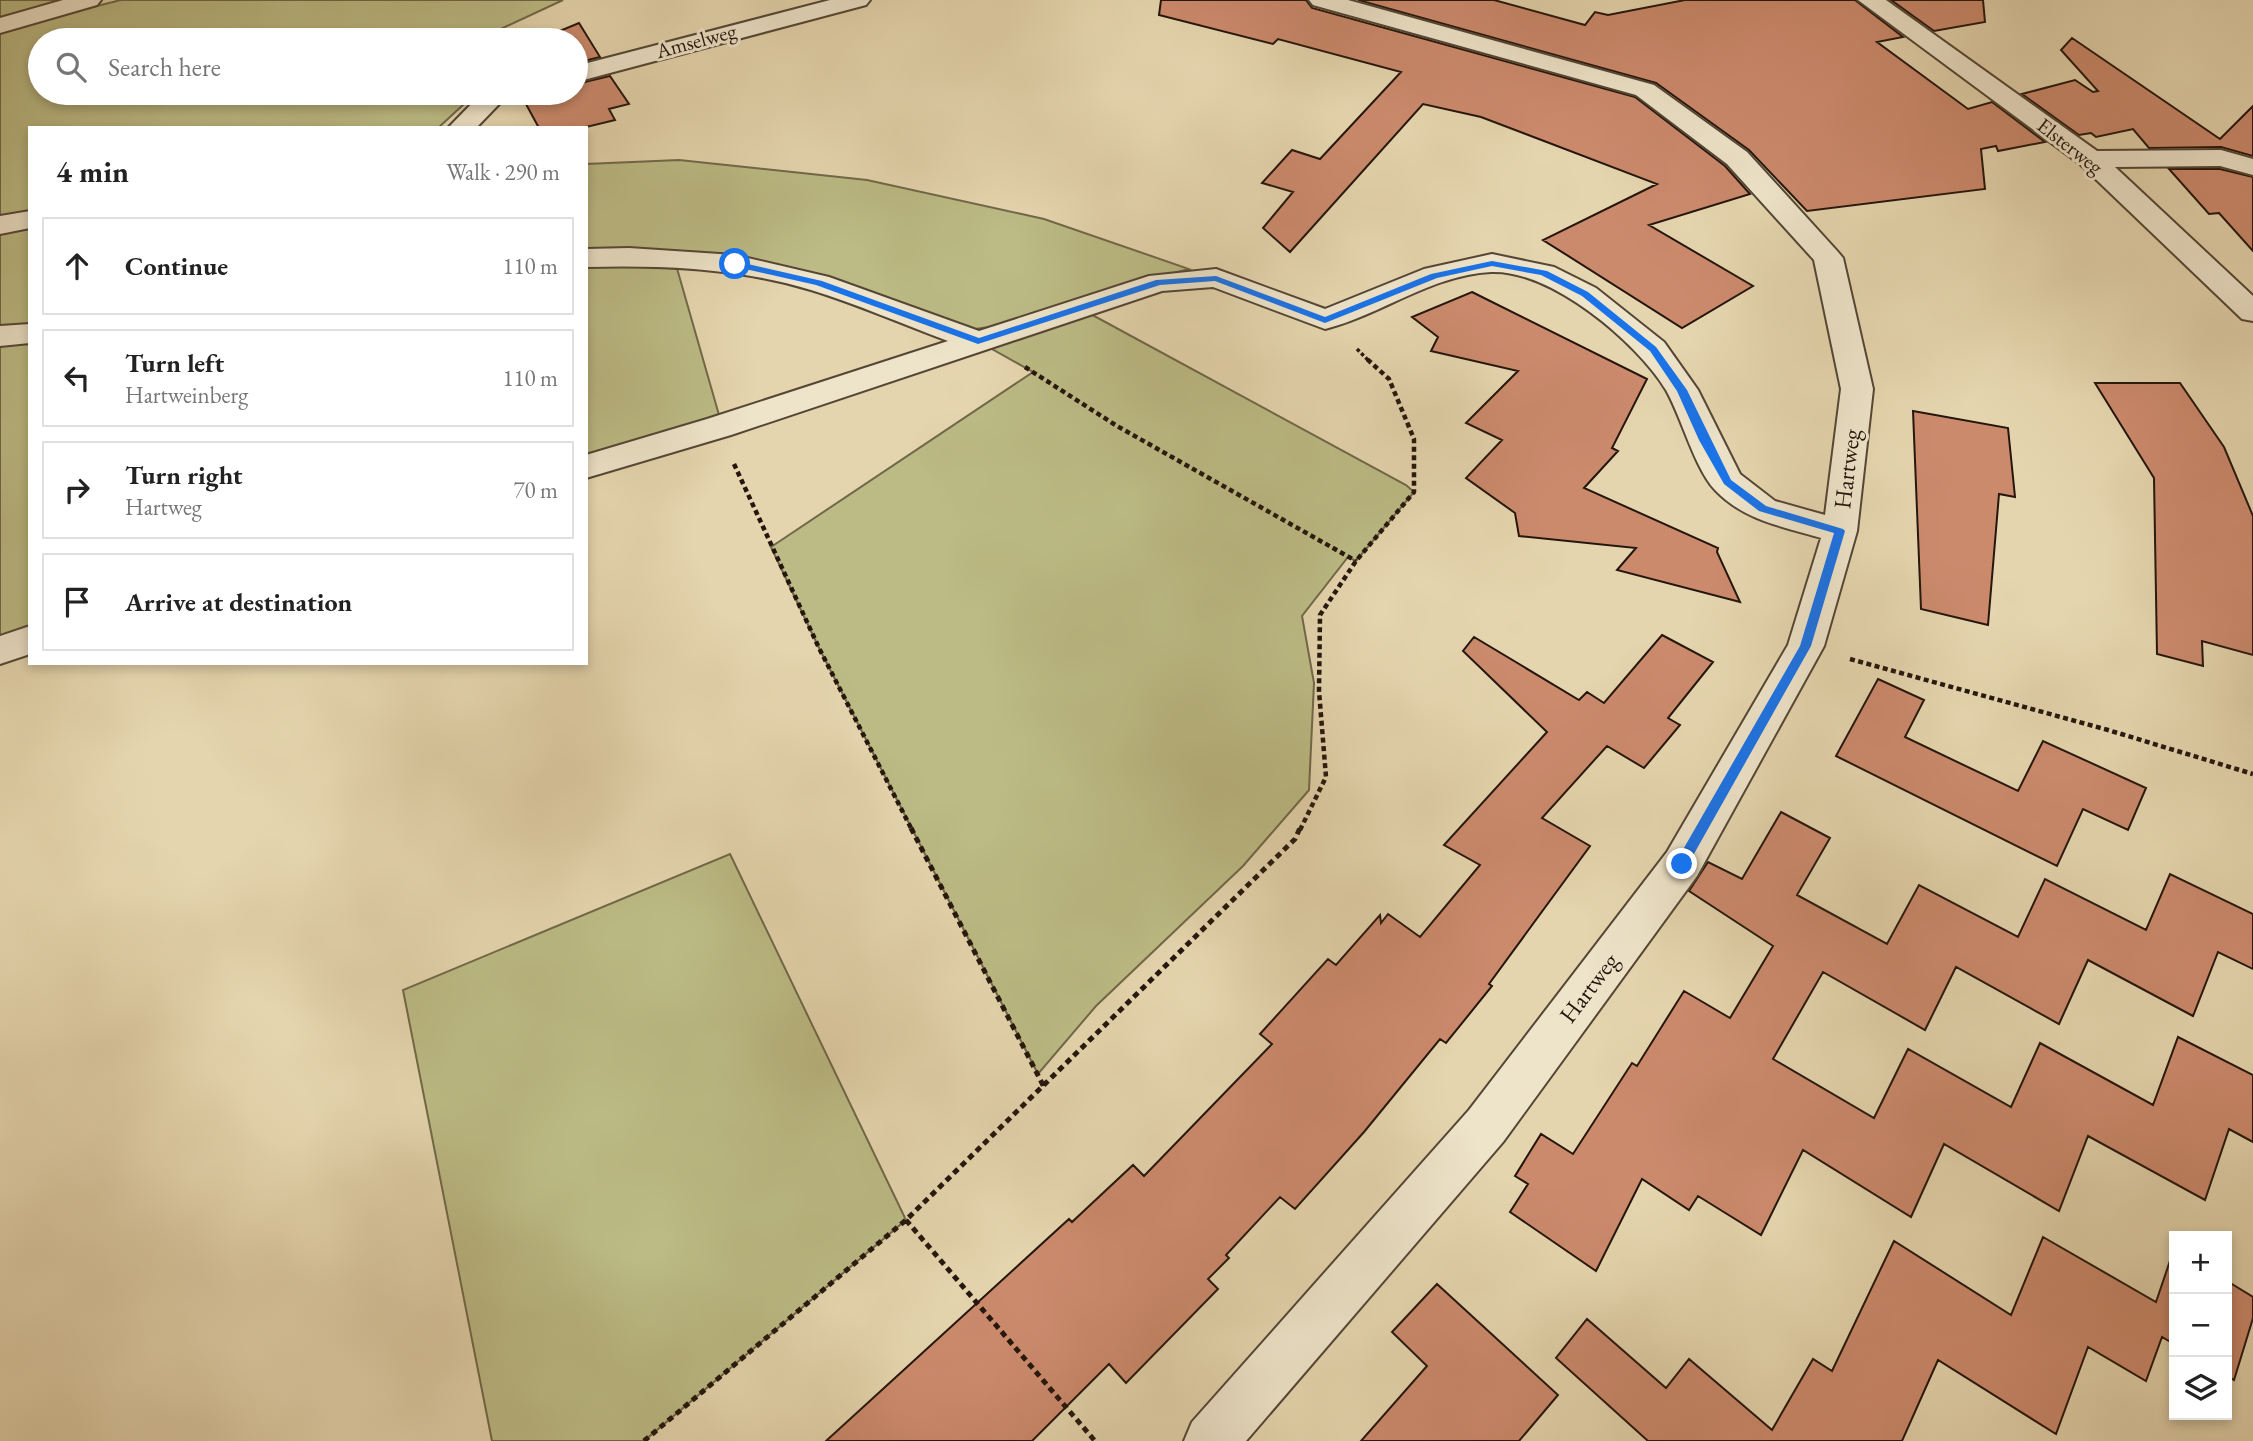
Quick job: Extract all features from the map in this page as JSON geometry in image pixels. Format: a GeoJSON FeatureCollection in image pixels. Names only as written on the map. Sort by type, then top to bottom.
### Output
{"type":"FeatureCollection","features":[{"type":"Feature","properties":{"kind":"street"},"geometry":{"type":"LineString","coordinates":[[0,26],[89,0]]}},
{"type":"Feature","properties":{"kind":"street","name":"Amselweg"},"geometry":{"type":"LineString","coordinates":[[588,71],[858,0]]}},
{"type":"Feature","properties":{"kind":"street","name":"Hartweg"},"geometry":{"type":"LineString","coordinates":[[1211,1441],[1494,1115],[1682,864],[1805,646],[1840,531],[1857,389],[1828,258],[1737,158],[1645,90],[1321,0]]}},
{"type":"Feature","properties":{"kind":"street","name":"Elsterweg"},"geometry":{"type":"LineString","coordinates":[[1870,0],[2091,159],[2253,312]]}},
{"type":"Feature","properties":{"kind":"street"},"geometry":{"type":"LineString","coordinates":[[463,126],[487,105]]}},
{"type":"Feature","properties":{"kind":"street"},"geometry":{"type":"LineString","coordinates":[[2091,159],[2221,158],[2253,167]]}},
{"type":"Feature","properties":{"kind":"street"},"geometry":{"type":"LineString","coordinates":[[0,225],[28,219]]}},
{"type":"Feature","properties":{"kind":"street"},"geometry":{"type":"LineString","coordinates":[[588,258],[629,257],[735,264],[819,283],[978,341]]}},
{"type":"Feature","properties":{"kind":"street"},"geometry":{"type":"LineString","coordinates":[[588,466],[719,427],[1159,282],[1216,278],[1325,320],[1434,275],[1492,263],[1544,273],[1585,294],[1653,349],[1682,390],[1704,440],[1727,482],[1763,509],[1840,531]]}},
{"type":"Feature","properties":{"kind":"street"},"geometry":{"type":"LineString","coordinates":[[0,336],[28,333]]}},
{"type":"Feature","properties":{"kind":"street"},"geometry":{"type":"LineString","coordinates":[[0,650],[28,641]]}},
{"type":"Feature","properties":{"kind":"path"},"geometry":{"type":"LineString","coordinates":[[644,1441],[906,1220],[1295,839],[1326,777],[1319,691],[1320,615],[1356,561],[1413,492],[1415,439],[1389,380],[1325,320]]}},
{"type":"Feature","properties":{"kind":"path"},"geometry":{"type":"LineString","coordinates":[[978,341],[1034,372],[1117,426],[1356,561]]}},
{"type":"Feature","properties":{"kind":"path"},"geometry":{"type":"LineString","coordinates":[[719,427],[819,648],[1044,1087]]}},
{"type":"Feature","properties":{"kind":"path"},"geometry":{"type":"LineString","coordinates":[[1805,646],[2108,730],[2253,774]]}},
{"type":"Feature","properties":{"kind":"path"},"geometry":{"type":"LineString","coordinates":[[906,1220],[1095,1441]]}},
{"type":"Feature","properties":{"kind":"shaded area"},"geometry":{"type":"Polygon","coordinates":[[[0,0],[64,0],[0,17],[0,0]]]}},
{"type":"Feature","properties":{"kind":"shaded area"},"geometry":{"type":"Polygon","coordinates":[[[121,0],[563,0],[503,28],[28,28],[28,105],[463,105],[440,126],[28,126],[28,216],[0,222],[0,30],[121,0]]]}},
{"type":"Feature","properties":{"kind":"shaded area"},"geometry":{"type":"Polygon","coordinates":[[[679,160],[867,180],[1044,219],[1189,269],[1102,292],[1018,323],[968,330],[825,277],[588,253],[588,164],[679,160]]]}},
{"type":"Feature","properties":{"kind":"shaded area"},"geometry":{"type":"Polygon","coordinates":[[[28,226],[28,328],[0,331],[0,231],[28,226]]]}},
{"type":"Feature","properties":{"kind":"shaded area"},"geometry":{"type":"Polygon","coordinates":[[[588,263],[676,265],[719,415],[588,455],[588,263]]]}},
{"type":"Feature","properties":{"kind":"shaded area"},"geometry":{"type":"Polygon","coordinates":[[[1085,311],[1406,485],[1414,492],[1356,561],[1348,557],[1302,616],[1314,683],[1309,790],[1243,866],[1096,1006],[1038,1074],[819,648],[771,547],[1033,372],[983,344],[1085,311]]]}},
{"type":"Feature","properties":{"kind":"shaded area"},"geometry":{"type":"Polygon","coordinates":[[[28,333],[28,629],[0,650],[0,336],[28,333]]]}},
{"type":"Feature","properties":{"kind":"shaded area"},"geometry":{"type":"Polygon","coordinates":[[[730,854],[906,1220],[644,1441],[492,1441],[403,990],[730,854]]]}},
{"type":"Feature","properties":{"kind":"building"},"geometry":{"type":"Polygon","coordinates":[[[1161,0],[1306,0],[1312,8],[1635,97],[1725,166],[1750,194],[1649,225],[1753,286],[1682,328],[1543,240],[1657,184],[1481,117],[1423,104],[1290,252],[1263,228],[1293,192],[1262,183],[1292,150],[1320,159],[1401,72],[1278,39],[1273,44],[1159,15],[1161,0]]]}},
{"type":"Feature","properties":{"kind":"building"},"geometry":{"type":"Polygon","coordinates":[[[1358,0],[1494,0],[1585,25],[1595,12],[1608,15],[1685,0],[1855,0],[1903,37],[1877,42],[1968,109],[1992,102],[2045,142],[1998,151],[1996,146],[1981,149],[1985,189],[1807,211],[1749,150],[1656,83],[1358,0]]]}},
{"type":"Feature","properties":{"kind":"building"},"geometry":{"type":"Polygon","coordinates":[[[1891,0],[1983,0],[1985,22],[1934,31],[1891,0]]]}},
{"type":"Feature","properties":{"kind":"building"},"geometry":{"type":"Polygon","coordinates":[[[579,23],[582,28],[567,28],[579,23]]]}},
{"type":"Feature","properties":{"kind":"building"},"geometry":{"type":"Polygon","coordinates":[[[588,38],[600,57],[588,60],[588,38]]]}},
{"type":"Feature","properties":{"kind":"building"},"geometry":{"type":"Polygon","coordinates":[[[2072,38],[2220,139],[2253,106],[2253,156],[2221,147],[2149,148],[2133,129],[2096,137],[2091,133],[2079,135],[2022,94],[2075,80],[2093,92],[2098,91],[2061,50],[2072,38]]]}},
{"type":"Feature","properties":{"kind":"building"},"geometry":{"type":"Polygon","coordinates":[[[610,76],[629,104],[609,109],[615,120],[588,127],[538,126],[526,105],[588,105],[588,81],[610,76]]]}},
{"type":"Feature","properties":{"kind":"building"},"geometry":{"type":"Polygon","coordinates":[[[2169,169],[2220,169],[2253,177],[2253,251],[2219,213],[2209,214],[2169,169]]]}},
{"type":"Feature","properties":{"kind":"building"},"geometry":{"type":"Polygon","coordinates":[[[1472,292],[1647,379],[1612,448],[1618,451],[1584,488],[1718,548],[1717,552],[1740,602],[1617,570],[1636,548],[1519,536],[1515,513],[1466,478],[1502,440],[1466,423],[1518,371],[1431,351],[1438,337],[1412,317],[1472,292]]]}},
{"type":"Feature","properties":{"kind":"building"},"geometry":{"type":"Polygon","coordinates":[[[2095,383],[2180,383],[2224,447],[2253,516],[2253,655],[2202,641],[2203,666],[2157,654],[2154,478],[2095,383]]]}},
{"type":"Feature","properties":{"kind":"building"},"geometry":{"type":"Polygon","coordinates":[[[1913,411],[2008,428],[2015,497],[1999,494],[1988,625],[1921,609],[1913,411]]]}},
{"type":"Feature","properties":{"kind":"building"},"geometry":{"type":"Polygon","coordinates":[[[1662,635],[1713,662],[1668,718],[1680,725],[1644,768],[1607,746],[1542,818],[1590,846],[1489,984],[1492,986],[1446,1043],[1440,1039],[1364,1132],[1295,1209],[1280,1197],[1226,1255],[1229,1258],[1208,1279],[1218,1289],[1126,1383],[1109,1364],[1032,1441],[826,1441],[1069,1219],[1072,1222],[1133,1165],[1144,1176],[1272,1044],[1260,1034],[1328,959],[1336,965],[1380,915],[1381,923],[1388,914],[1420,937],[1480,865],[1444,845],[1547,732],[1463,651],[1474,637],[1579,700],[1587,692],[1604,703],[1662,635]]]}},
{"type":"Feature","properties":{"kind":"building"},"geometry":{"type":"Polygon","coordinates":[[[1878,679],[1924,700],[1905,737],[2018,791],[2043,741],[2146,788],[2128,830],[2083,809],[2057,866],[1836,756],[1878,679]]]}},
{"type":"Feature","properties":{"kind":"building"},"geometry":{"type":"Polygon","coordinates":[[[1781,812],[1830,838],[1797,895],[1887,944],[1919,885],[2018,937],[2045,879],[2146,930],[2170,874],[2253,914],[2253,969],[2218,952],[2193,1016],[2088,960],[2059,1024],[1956,967],[1925,1030],[1823,972],[1773,1059],[1874,1118],[1908,1049],[2011,1107],[2040,1043],[2153,1105],[2178,1037],[2253,1075],[2253,1142],[2229,1129],[2205,1200],[2088,1136],[2059,1211],[1944,1144],[1911,1217],[1803,1150],[1761,1235],[1698,1196],[1689,1210],[1642,1179],[1596,1271],[1510,1212],[1528,1184],[1515,1176],[1541,1134],[1573,1154],[1632,1063],[1637,1066],[1684,991],[1730,1018],[1773,946],[1689,891],[1708,862],[1742,879],[1781,812]]]}},
{"type":"Feature","properties":{"kind":"building"},"geometry":{"type":"Polygon","coordinates":[[[2043,1237],[2156,1302],[2169,1264],[2169,1341],[2162,1337],[2146,1381],[2088,1347],[2056,1434],[1938,1360],[1902,1441],[1648,1441],[1556,1358],[1587,1319],[1666,1388],[1689,1359],[1772,1430],[1813,1359],[1832,1371],[1894,1241],[2011,1315],[2043,1237]]]}},
{"type":"Feature","properties":{"kind":"building"},"geometry":{"type":"Polygon","coordinates":[[[1437,1284],[1558,1395],[1519,1441],[1361,1441],[1427,1366],[1392,1332],[1437,1284]]]}},
{"type":"Feature","properties":{"kind":"building"},"geometry":{"type":"Polygon","coordinates":[[[2232,1284],[2253,1297],[2253,1318],[2234,1380],[2232,1284]]]}},
{"type":"Feature","properties":{"kind":"route"},"geometry":{"type":"LineString","coordinates":[[735,264],[819,283],[978,341],[1159,282],[1216,278],[1325,320],[1434,275],[1492,263],[1544,273],[1585,294],[1653,349],[1682,390],[1704,440],[1727,482],[1763,509],[1840,531],[1805,646],[1682,864]]}}]}
